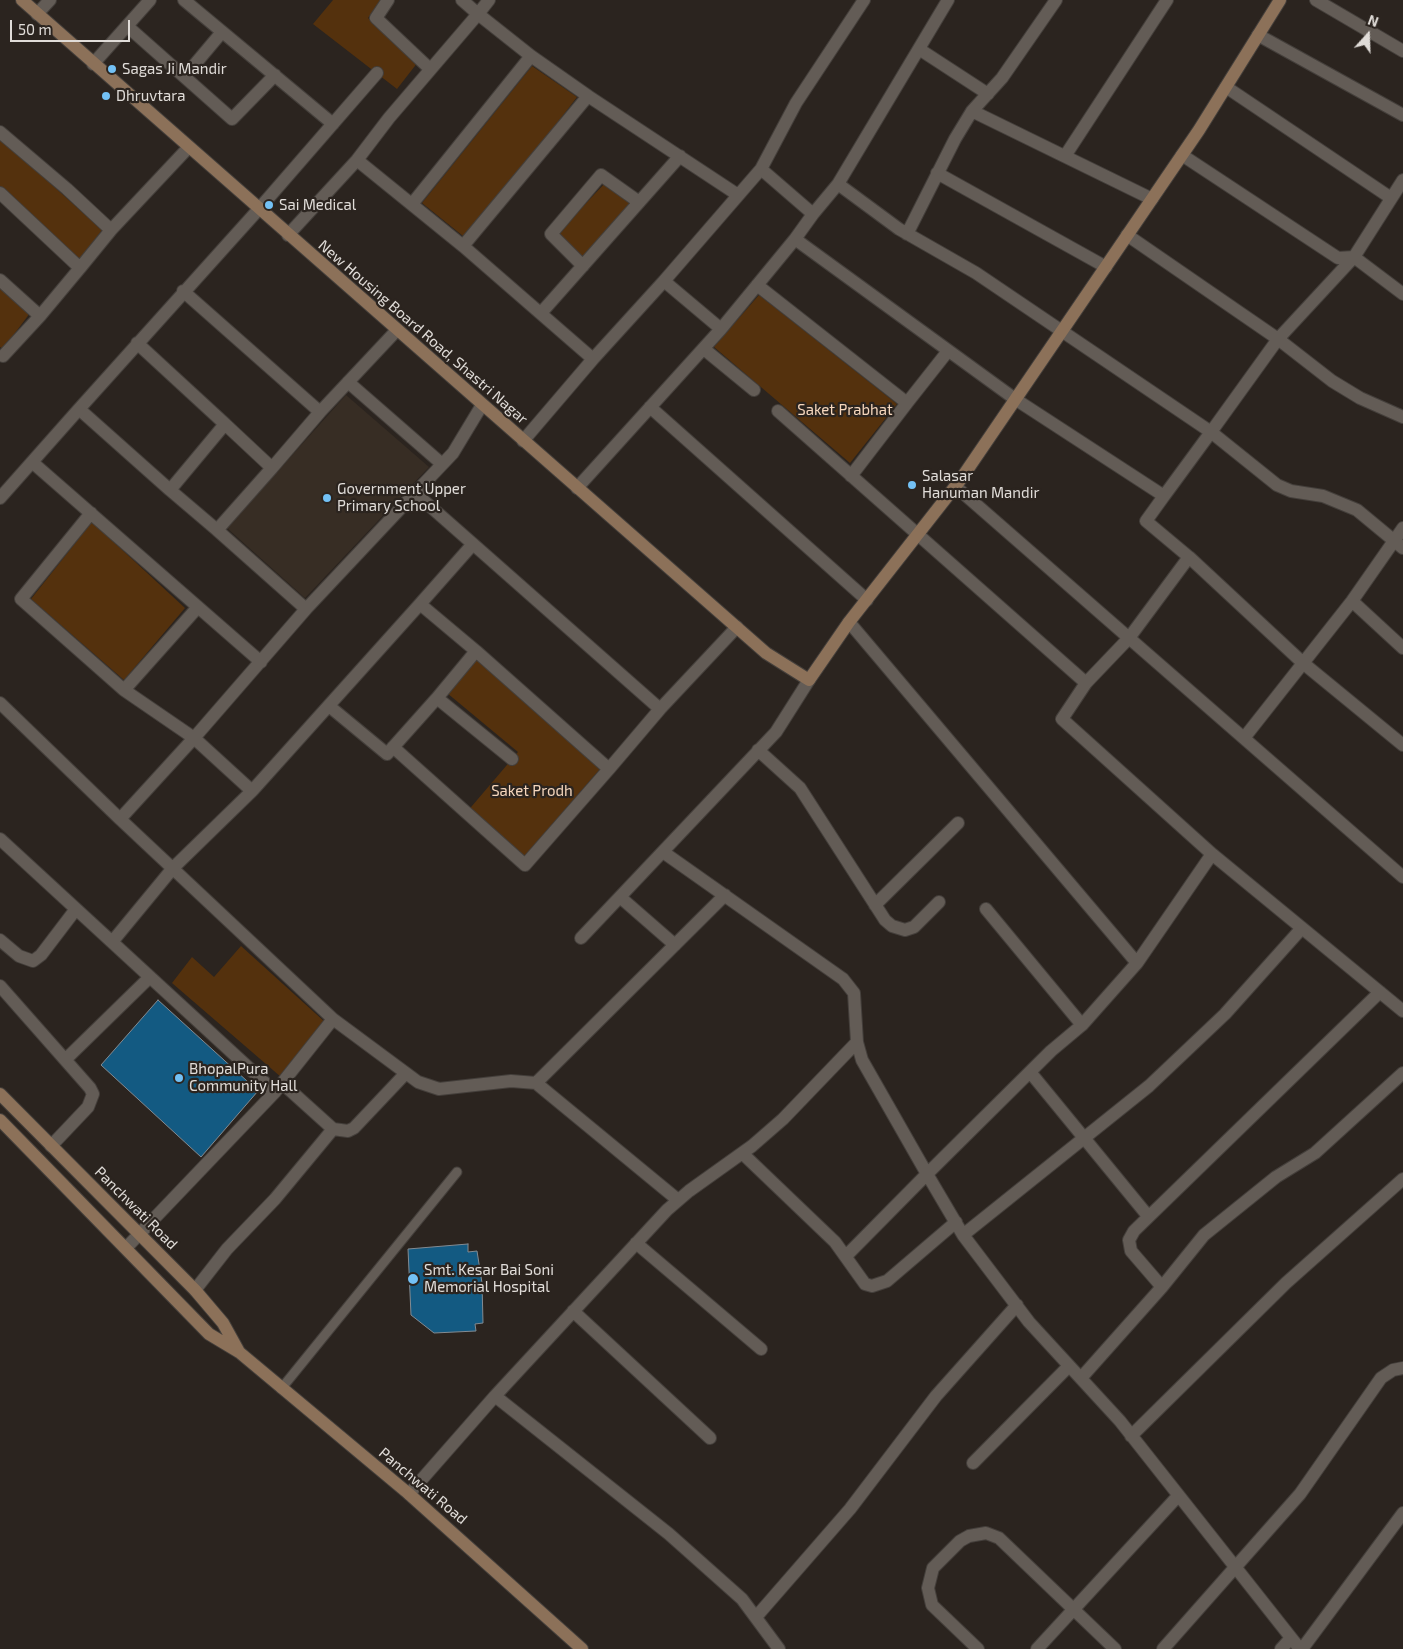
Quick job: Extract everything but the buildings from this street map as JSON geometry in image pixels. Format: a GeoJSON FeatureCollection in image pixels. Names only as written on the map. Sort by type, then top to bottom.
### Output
{"type":"FeatureCollection","features":[{"type":"Feature","properties":{"kind":"street","name":"New Housing Board Road, Shastri Nagar"},"geometry":{"type":"LineString","coordinates":[[22,0],[258,210],[737,628],[766,653],[810,680]]}},
{"type":"Feature","properties":{"kind":"street"},"geometry":{"type":"LineString","coordinates":[[36,14],[50,0]]}},
{"type":"Feature","properties":{"kind":"street"},"geometry":{"type":"LineString","coordinates":[[93,64],[150,0]]}},
{"type":"Feature","properties":{"kind":"street"},"geometry":{"type":"LineString","coordinates":[[184,0],[333,124]]}},
{"type":"Feature","properties":{"kind":"street"},"geometry":{"type":"LineString","coordinates":[[388,0],[376,18],[430,69]]}},
{"type":"Feature","properties":{"kind":"street"},"geometry":{"type":"LineString","coordinates":[[462,0],[531,56],[738,195]]}},
{"type":"Feature","properties":{"kind":"street"},"geometry":{"type":"LineString","coordinates":[[288,235],[357,160],[430,69],[489,0]]}},
{"type":"Feature","properties":{"kind":"street"},"geometry":{"type":"LineString","coordinates":[[523,441],[761,169],[796,103],[864,0]]}},
{"type":"Feature","properties":{"kind":"street"},"geometry":{"type":"LineString","coordinates":[[577,488],[704,349],[838,184],[948,0]]}},
{"type":"Feature","properties":{"kind":"street"},"geometry":{"type":"LineString","coordinates":[[907,234],[937,173],[972,111],[1002,78],[1056,0]]}},
{"type":"Feature","properties":{"kind":"street"},"geometry":{"type":"LineString","coordinates":[[1065,156],[1167,0]]}},
{"type":"Feature","properties":{"kind":"street"},"geometry":{"type":"LineString","coordinates":[[581,938],[776,732],[849,622],[955,486],[1015,400],[1182,154],[1280,0]]}},
{"type":"Feature","properties":{"kind":"street"},"geometry":{"type":"LineString","coordinates":[[1316,0],[1403,50]]}},
{"type":"Feature","properties":{"kind":"street"},"geometry":{"type":"LineString","coordinates":[[127,26],[232,119],[275,75]]}},
{"type":"Feature","properties":{"kind":"street"},"geometry":{"type":"LineString","coordinates":[[185,76],[222,32]]}},
{"type":"Feature","properties":{"kind":"street"},"geometry":{"type":"LineString","coordinates":[[1258,35],[1403,115]]}},
{"type":"Feature","properties":{"kind":"street"},"geometry":{"type":"LineString","coordinates":[[919,49],[988,94]]}},
{"type":"Feature","properties":{"kind":"street"},"geometry":{"type":"LineString","coordinates":[[412,204],[531,56]]}},
{"type":"Feature","properties":{"kind":"street"},"geometry":{"type":"LineString","coordinates":[[0,498],[183,291],[258,210],[377,73]]}},
{"type":"Feature","properties":{"kind":"street"},"geometry":{"type":"LineString","coordinates":[[1226,87],[1391,198]]}},
{"type":"Feature","properties":{"kind":"street"},"geometry":{"type":"LineString","coordinates":[[462,246],[588,96]]}},
{"type":"Feature","properties":{"kind":"street"},"geometry":{"type":"LineString","coordinates":[[972,111],[1152,199]]}},
{"type":"Feature","properties":{"kind":"street"},"geometry":{"type":"LineString","coordinates":[[0,132],[67,189],[111,230]]}},
{"type":"Feature","properties":{"kind":"street"},"geometry":{"type":"LineString","coordinates":[[1,356],[40,316],[111,230],[188,148]]}},
{"type":"Feature","properties":{"kind":"street"},"geometry":{"type":"LineString","coordinates":[[1182,154],[1338,258],[1354,256],[1403,294]]}},
{"type":"Feature","properties":{"kind":"street"},"geometry":{"type":"LineString","coordinates":[[541,313],[680,156]]}},
{"type":"Feature","properties":{"kind":"street"},"geometry":{"type":"LineString","coordinates":[[357,160],[541,313],[592,360]]}},
{"type":"Feature","properties":{"kind":"street"},"geometry":{"type":"LineString","coordinates":[[761,169],[813,214]]}},
{"type":"Feature","properties":{"kind":"street"},"geometry":{"type":"LineString","coordinates":[[937,173],[1106,267]]}},
{"type":"Feature","properties":{"kind":"street"},"geometry":{"type":"LineString","coordinates":[[583,266],[551,234],[601,175],[639,202]]}},
{"type":"Feature","properties":{"kind":"street"},"geometry":{"type":"LineString","coordinates":[[1403,180],[1354,256],[1278,339],[1146,521],[1189,557],[1303,662],[1403,745]]}},
{"type":"Feature","properties":{"kind":"street"},"geometry":{"type":"LineString","coordinates":[[838,184],[907,234],[976,273],[1211,432],[1278,485],[1291,491],[1323,496],[1357,510],[1398,545]]}},
{"type":"Feature","properties":{"kind":"street"},"geometry":{"type":"LineString","coordinates":[[0,193],[80,268]]}},
{"type":"Feature","properties":{"kind":"street"},"geometry":{"type":"LineString","coordinates":[[1127,236],[1278,339],[1332,381],[1360,398],[1403,417]]}},
{"type":"Feature","properties":{"kind":"street"},"geometry":{"type":"LineString","coordinates":[[795,239],[1015,400],[1164,496]]}},
{"type":"Feature","properties":{"kind":"street"},"geometry":{"type":"LineString","coordinates":[[0,280],[40,316]]}},
{"type":"Feature","properties":{"kind":"street"},"geometry":{"type":"LineString","coordinates":[[664,281],[721,329]]}},
{"type":"Feature","properties":{"kind":"street"},"geometry":{"type":"LineString","coordinates":[[757,286],[907,403]]}},
{"type":"Feature","properties":{"kind":"street"},"geometry":{"type":"LineString","coordinates":[[183,291],[320,412]]}},
{"type":"Feature","properties":{"kind":"street"},"geometry":{"type":"LineString","coordinates":[[217,530],[320,412],[397,330]]}},
{"type":"Feature","properties":{"kind":"street"},"geometry":{"type":"LineString","coordinates":[[137,343],[272,468]]}},
{"type":"Feature","properties":{"kind":"street"},"geometry":{"type":"LineString","coordinates":[[704,349],[754,390]]}},
{"type":"Feature","properties":{"kind":"street"},"geometry":{"type":"LineString","coordinates":[[851,476],[948,350]]}},
{"type":"Feature","properties":{"kind":"street"},"geometry":{"type":"LineString","coordinates":[[348,382],[442,464]]}},
{"type":"Feature","properties":{"kind":"street"},"geometry":{"type":"LineString","coordinates":[[120,819],[306,610],[453,453],[482,405]]}},
{"type":"Feature","properties":{"kind":"street"},"geometry":{"type":"LineString","coordinates":[[650,407],[866,600]]}},
{"type":"Feature","properties":{"kind":"street"},"geometry":{"type":"LineString","coordinates":[[79,409],[306,610]]}},
{"type":"Feature","properties":{"kind":"street"},"geometry":{"type":"LineString","coordinates":[[778,411],[1086,683]]}},
{"type":"Feature","properties":{"kind":"street"},"geometry":{"type":"LineString","coordinates":[[170,490],[225,424]]}},
{"type":"Feature","properties":{"kind":"street"},"geometry":{"type":"LineString","coordinates":[[32,462],[261,662]]}},
{"type":"Feature","properties":{"kind":"street"},"geometry":{"type":"LineString","coordinates":[[955,486],[1403,877]]}},
{"type":"Feature","properties":{"kind":"street"},"geometry":{"type":"LineString","coordinates":[[415,493],[660,709]]}},
{"type":"Feature","properties":{"kind":"street"},"geometry":{"type":"LineString","coordinates":[[92,513],[21,599],[124,690],[194,738],[252,791]]}},
{"type":"Feature","properties":{"kind":"street"},"geometry":{"type":"LineString","coordinates":[[1244,738],[1398,545],[1403,528]]}},
{"type":"Feature","properties":{"kind":"street"},"geometry":{"type":"LineString","coordinates":[[112,942],[173,868],[252,791],[473,544]]}},
{"type":"Feature","properties":{"kind":"street"},"geometry":{"type":"LineString","coordinates":[[1189,557],[1129,638],[1086,683],[1062,719],[1212,854],[1403,1011]]}},
{"type":"Feature","properties":{"kind":"street"},"geometry":{"type":"LineString","coordinates":[[1352,601],[1403,648]]}},
{"type":"Feature","properties":{"kind":"street"},"geometry":{"type":"LineString","coordinates":[[420,604],[608,768]]}},
{"type":"Feature","properties":{"kind":"street"},"geometry":{"type":"LineString","coordinates":[[124,690],[198,607]]}},
{"type":"Feature","properties":{"kind":"street"},"geometry":{"type":"LineString","coordinates":[[849,622],[1137,963]]}},
{"type":"Feature","properties":{"kind":"street"},"geometry":{"type":"LineString","coordinates":[[393,747],[525,866],[660,709],[737,628]]}},
{"type":"Feature","properties":{"kind":"street"},"geometry":{"type":"LineString","coordinates":[[329,706],[387,754],[438,698],[476,651]]}},
{"type":"Feature","properties":{"kind":"street"},"geometry":{"type":"LineString","coordinates":[[438,698],[512,758]]}},
{"type":"Feature","properties":{"kind":"street"},"geometry":{"type":"LineString","coordinates":[[0,704],[333,1019],[406,1073],[427,1087],[439,1089],[511,1081],[536,1084],[678,1200]]}},
{"type":"Feature","properties":{"kind":"street"},"geometry":{"type":"LineString","coordinates":[[758,750],[800,788],[875,905],[885,920],[892,926],[905,930],[914,927],[939,902]]}},
{"type":"Feature","properties":{"kind":"street"},"geometry":{"type":"LineString","coordinates":[[875,905],[958,823]]}},
{"type":"Feature","properties":{"kind":"street"},"geometry":{"type":"LineString","coordinates":[[0,839],[150,977],[279,1088],[333,1129],[348,1132],[354,1128],[406,1073]]}},
{"type":"Feature","properties":{"kind":"street"},"geometry":{"type":"LineString","coordinates":[[663,852],[843,978],[854,993],[857,1042],[862,1060],[963,1235],[1016,1305],[1131,1436],[1301,1649],[1403,1513]]}},
{"type":"Feature","properties":{"kind":"street"},"geometry":{"type":"LineString","coordinates":[[846,1256],[1030,1072],[1082,1024],[1137,963],[1212,854]]}},
{"type":"Feature","properties":{"kind":"street"},"geometry":{"type":"LineString","coordinates":[[536,1084],[725,895]]}},
{"type":"Feature","properties":{"kind":"street"},"geometry":{"type":"LineString","coordinates":[[620,897],[675,945]]}},
{"type":"Feature","properties":{"kind":"street"},"geometry":{"type":"LineString","coordinates":[[0,940],[19,956],[33,961],[41,955],[76,909]]}},
{"type":"Feature","properties":{"kind":"street"},"geometry":{"type":"LineString","coordinates":[[986,909],[1082,1024]]}},
{"type":"Feature","properties":{"kind":"street"},"geometry":{"type":"LineString","coordinates":[[963,1235],[1149,1086],[1225,1014],[1302,928]]}},
{"type":"Feature","properties":{"kind":"street"},"geometry":{"type":"LineString","coordinates":[[66,1059],[150,977]]}},
{"type":"Feature","properties":{"kind":"street"},"geometry":{"type":"LineString","coordinates":[[0,986],[90,1088],[93,1098],[88,1107],[50,1146]]}},
{"type":"Feature","properties":{"kind":"street"},"geometry":{"type":"LineString","coordinates":[[1162,1287],[1131,1251],[1129,1245],[1134,1231],[1380,992]]}},
{"type":"Feature","properties":{"kind":"street"},"geometry":{"type":"LineString","coordinates":[[126,1248],[279,1088],[333,1019]]}},
{"type":"Feature","properties":{"kind":"street"},"geometry":{"type":"LineString","coordinates":[[410,1494],[495,1396],[678,1200],[742,1153],[783,1119],[857,1042]]}},
{"type":"Feature","properties":{"kind":"street"},"geometry":{"type":"LineString","coordinates":[[1030,1072],[1148,1216]]}},
{"type":"Feature","properties":{"kind":"street"},"geometry":{"type":"LineString","coordinates":[[1080,1378],[1162,1287],[1204,1235],[1260,1189],[1315,1153],[1403,1073]]}},
{"type":"Feature","properties":{"kind":"street","name":"Panchwati Road"},"geometry":{"type":"LineString","coordinates":[[0,1094],[195,1290],[223,1323],[239,1352]]}},
{"type":"Feature","properties":{"kind":"street","name":"Panchwati Road"},"geometry":{"type":"LineString","coordinates":[[0,1120],[209,1334],[239,1352],[410,1494],[582,1649]]}},
{"type":"Feature","properties":{"kind":"street"},"geometry":{"type":"LineString","coordinates":[[195,1290],[227,1249],[275,1199],[333,1129]]}},
{"type":"Feature","properties":{"kind":"street"},"geometry":{"type":"LineString","coordinates":[[742,1153],[846,1256],[865,1284],[872,1286],[880,1285],[956,1222]]}},
{"type":"Feature","properties":{"kind":"street"},"geometry":{"type":"LineString","coordinates":[[1131,1436],[1286,1283],[1403,1179]]}},
{"type":"Feature","properties":{"kind":"street"},"geometry":{"type":"LineString","coordinates":[[636,1243],[761,1348]]}},
{"type":"Feature","properties":{"kind":"street"},"geometry":{"type":"LineString","coordinates":[[756,1617],[850,1509],[936,1396],[1016,1305]]}},
{"type":"Feature","properties":{"kind":"street"},"geometry":{"type":"LineString","coordinates":[[573,1311],[710,1438]]}},
{"type":"Feature","properties":{"kind":"street"},"geometry":{"type":"LineString","coordinates":[[973,1463],[1069,1366]]}},
{"type":"Feature","properties":{"kind":"street"},"geometry":{"type":"LineString","coordinates":[[1163,1649],[1300,1494],[1381,1378],[1393,1370],[1403,1368]]}},
{"type":"Feature","properties":{"kind":"street"},"geometry":{"type":"LineString","coordinates":[[495,1396],[669,1534],[742,1599],[779,1649]]}},
{"type":"Feature","properties":{"kind":"street"},"geometry":{"type":"LineString","coordinates":[[1037,1649],[1178,1496]]}},
{"type":"Feature","properties":{"kind":"street"},"geometry":{"type":"LineString","coordinates":[[978,1649],[932,1604],[928,1598],[928,1588],[933,1568],[960,1541],[969,1536],[986,1533],[999,1538],[1115,1649]]}},
{"type":"Feature","properties":{"kind":"street"},"geometry":{"type":"LineString","coordinates":[[1281,1649],[1292,1638]]}},
{"type":"Feature","properties":{"kind":"lane"},"geometry":{"type":"LineString","coordinates":[[281,1388],[457,1172]]}},
{"type":"Feature","properties":{"kind":"shaded area","name":"Government Upper Primary School"},"geometry":{"type":"Polygon","coordinates":[[[346,395],[429,467],[305,598],[227,528],[346,395]]]}},
{"type":"Feature","properties":{"kind":"green space"},"geometry":{"type":"Polygon","coordinates":[[[333,0],[381,0],[368,18],[418,62],[397,89],[313,24],[333,0]]]}},
{"type":"Feature","properties":{"kind":"green space"},"geometry":{"type":"Polygon","coordinates":[[[532,66],[577,97],[468,240],[422,203],[532,66]]]}},
{"type":"Feature","properties":{"kind":"green space"},"geometry":{"type":"Polygon","coordinates":[[[0,138],[102,230],[79,260],[0,187],[0,138]]]}},
{"type":"Feature","properties":{"kind":"green space"},"geometry":{"type":"Polygon","coordinates":[[[606,182],[632,205],[584,262],[556,235],[606,182]]]}},
{"type":"Feature","properties":{"kind":"green space"},"geometry":{"type":"Polygon","coordinates":[[[0,286],[30,313],[3,349],[0,347],[0,286]]]}},
{"type":"Feature","properties":{"kind":"green space","name":"Saket Prabhat"},"geometry":{"type":"Polygon","coordinates":[[[759,295],[897,404],[850,463],[714,347],[759,295]]]}},
{"type":"Feature","properties":{"kind":"green space"},"geometry":{"type":"Polygon","coordinates":[[[92,522],[185,608],[124,680],[31,599],[92,522]]]}},
{"type":"Feature","properties":{"kind":"green space","name":"Saket Prodh"},"geometry":{"type":"Polygon","coordinates":[[[477,659],[600,769],[524,857],[466,813],[518,752],[447,693],[477,659]]]}},
{"type":"Feature","properties":{"kind":"green space"},"geometry":{"type":"Polygon","coordinates":[[[241,946],[326,1023],[281,1077],[172,983],[192,957],[214,977],[241,946]]]}},
{"type":"Feature","properties":{"kind":"place","name":"Sagas Ji Mandir"},"geometry":{"type":"Point","coordinates":[112,69]}},
{"type":"Feature","properties":{"kind":"place","name":"Dhruvtara"},"geometry":{"type":"Point","coordinates":[106,96]}},
{"type":"Feature","properties":{"kind":"place","name":"Sai Medical"},"geometry":{"type":"Point","coordinates":[269,205]}},
{"type":"Feature","properties":{"kind":"place","name":"Salasar Hanuman Mandir"},"geometry":{"type":"Point","coordinates":[912,485]}},
{"type":"Feature","properties":{"kind":"place","name":"Government Upper Primary School"},"geometry":{"type":"Point","coordinates":[327,498]}},
{"type":"Feature","properties":{"kind":"place","name":"BhopalPura Community Hall"},"geometry":{"type":"Point","coordinates":[179,1078]}},
{"type":"Feature","properties":{"kind":"place","name":"Smt. Kesar Bai Soni Memorial Hospital"},"geometry":{"type":"Point","coordinates":[413,1279]}}]}
